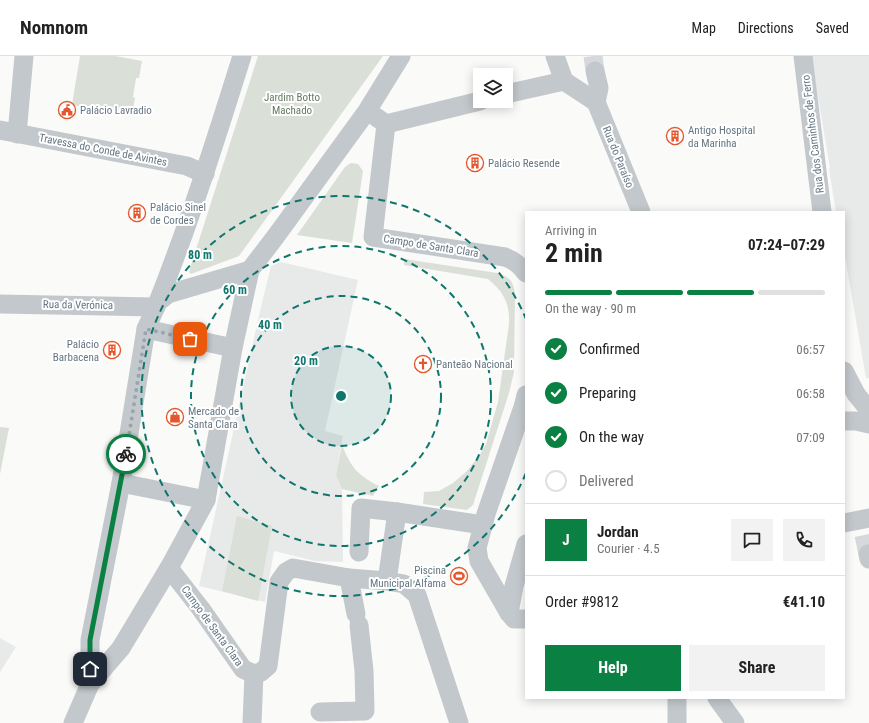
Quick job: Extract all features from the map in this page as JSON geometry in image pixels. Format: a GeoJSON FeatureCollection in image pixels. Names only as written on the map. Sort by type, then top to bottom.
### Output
{"type":"FeatureCollection","features":[{"type":"Feature","properties":{"kind":"street"},"geometry":{"type":"LineString","coordinates":[[8,132],[24,56]]}},
{"type":"Feature","properties":{"kind":"street"},"geometry":{"type":"LineString","coordinates":[[90,684],[90,640],[121,483],[146,329],[174,261],[205,174],[242,56]]}},
{"type":"Feature","properties":{"kind":"street"},"geometry":{"type":"LineString","coordinates":[[73,723],[90,684],[121,648],[169,568],[206,500],[233,348],[250,270],[367,111],[401,56]]}},
{"type":"Feature","properties":{"kind":"street"},"geometry":{"type":"LineString","coordinates":[[555,56],[564,81],[596,102],[599,88],[595,71]]}},
{"type":"Feature","properties":{"kind":"street","name":"Rua dos Caminhos de Ferro"},"geometry":{"type":"LineString","coordinates":[[803,56],[822,211]]}},
{"type":"Feature","properties":{"kind":"street"},"geometry":{"type":"LineString","coordinates":[[513,92],[564,81]]}},
{"type":"Feature","properties":{"kind":"street"},"geometry":{"type":"LineString","coordinates":[[367,111],[386,124],[473,102]]}},
{"type":"Feature","properties":{"kind":"street","name":"Rua do Paraíso"},"geometry":{"type":"LineString","coordinates":[[596,102],[641,211]]}},
{"type":"Feature","properties":{"kind":"street","name":"Campo de Santa Clara"},"geometry":{"type":"LineString","coordinates":[[386,124],[373,237],[505,257],[513,260],[525,272]]}},
{"type":"Feature","properties":{"kind":"street","name":"Travessa do Conde de Avintes"},"geometry":{"type":"LineString","coordinates":[[8,132],[187,166],[205,174]]}},
{"type":"Feature","properties":{"kind":"street"},"geometry":{"type":"LineString","coordinates":[[157,304],[168,294],[250,270]]}},
{"type":"Feature","properties":{"kind":"street","name":"Rua da Verónica"},"geometry":{"type":"LineString","coordinates":[[0,304],[157,304]]}},
{"type":"Feature","properties":{"kind":"street"},"geometry":{"type":"LineString","coordinates":[[146,329],[233,348]]}},
{"type":"Feature","properties":{"kind":"street"},"geometry":{"type":"LineString","coordinates":[[846,374],[869,410]]}},
{"type":"Feature","properties":{"kind":"street"},"geometry":{"type":"LineString","coordinates":[[518,616],[479,561],[477,548],[483,525],[525,399]]}},
{"type":"Feature","properties":{"kind":"street"},"geometry":{"type":"LineString","coordinates":[[845,421],[856,421],[869,424]]}},
{"type":"Feature","properties":{"kind":"street"},"geometry":{"type":"LineString","coordinates":[[121,483],[206,500]]}},
{"type":"Feature","properties":{"kind":"street"},"geometry":{"type":"LineString","coordinates":[[360,552],[361,508],[483,525]]}},
{"type":"Feature","properties":{"kind":"street"},"geometry":{"type":"LineString","coordinates":[[387,582],[397,512]]}},
{"type":"Feature","properties":{"kind":"street"},"geometry":{"type":"LineString","coordinates":[[518,616],[514,586],[525,548]]}},
{"type":"Feature","properties":{"kind":"street","name":"Campo de Santa Clara"},"geometry":{"type":"LineString","coordinates":[[169,568],[201,609],[243,669],[254,674],[261,672],[268,666],[279,582],[286,572],[294,568],[349,578],[404,584],[417,595],[459,723]]}},
{"type":"Feature","properties":{"kind":"street"},"geometry":{"type":"LineString","coordinates":[[320,712],[365,711],[364,671],[357,620],[349,578]]}},
{"type":"Feature","properties":{"kind":"street"},"geometry":{"type":"LineString","coordinates":[[252,723],[254,674]]}},
{"type":"Feature","properties":{"kind":"street"},"geometry":{"type":"LineString","coordinates":[[677,699],[677,723]]}},
{"type":"Feature","properties":{"kind":"street"},"geometry":{"type":"LineString","coordinates":[[718,699],[735,723]]}},
{"type":"Feature","properties":{"kind":"shaded area"},"geometry":{"type":"Polygon","coordinates":[[[811,56],[869,56],[869,378],[866,378],[845,257],[845,211],[836,211],[811,56]]]}},
{"type":"Feature","properties":{"kind":"shaded area"},"geometry":{"type":"Polygon","coordinates":[[[281,262],[358,280],[325,431],[343,436],[336,475],[342,489],[343,562],[315,561],[274,551],[265,602],[199,586],[271,266],[281,262]]]}},
{"type":"Feature","properties":{"kind":"shaded area"},"geometry":{"type":"Polygon","coordinates":[[[0,638],[16,647],[0,672],[0,638]]]}},
{"type":"Feature","properties":{"kind":"green space"},"geometry":{"type":"Polygon","coordinates":[[[80,56],[115,56],[142,61],[139,78],[136,78],[132,115],[72,105],[80,56]]]}},
{"type":"Feature","properties":{"kind":"green space","name":"Jardim Botto Machado"},"geometry":{"type":"Polygon","coordinates":[[[258,56],[383,56],[239,256],[191,274],[189,272],[192,262],[258,56]]]}},
{"type":"Feature","properties":{"kind":"green space"},"geometry":{"type":"Polygon","coordinates":[[[351,163],[358,164],[363,171],[352,243],[297,235],[345,167],[351,163]]]}},
{"type":"Feature","properties":{"kind":"green space"},"geometry":{"type":"Polygon","coordinates":[[[404,259],[497,273],[510,280],[514,289],[514,372],[509,393],[473,505],[467,510],[423,504],[424,492],[439,491],[453,483],[467,471],[486,444],[498,402],[509,324],[507,304],[502,294],[488,279],[404,265],[404,259]]]}},
{"type":"Feature","properties":{"kind":"green space"},"geometry":{"type":"Polygon","coordinates":[[[0,427],[9,428],[0,474],[0,427]]]}},
{"type":"Feature","properties":{"kind":"green space"},"geometry":{"type":"Polygon","coordinates":[[[342,445],[348,459],[356,470],[365,478],[379,486],[373,496],[342,489],[336,475],[342,445]]]}},
{"type":"Feature","properties":{"kind":"green space"},"geometry":{"type":"Polygon","coordinates":[[[237,516],[272,526],[258,601],[222,591],[237,516]]]}},
{"type":"Feature","properties":{"kind":"tunnel"},"geometry":{"type":"LineString","coordinates":[[593,56],[595,71]]}},
{"type":"Feature","properties":{"kind":"tunnel"},"geometry":{"type":"LineString","coordinates":[[864,535],[868,554]]}},
{"type":"Feature","properties":{"kind":"way so far"},"geometry":{"type":"LineString","coordinates":[[126,454],[146,329],[190,339]]}},
{"type":"Feature","properties":{"kind":"place","name":"Palácio Lavradio"},"geometry":{"type":"Point","coordinates":[67,110]}},
{"type":"Feature","properties":{"kind":"place","name":"Antigo Hospital da Marinha"},"geometry":{"type":"Point","coordinates":[675,136]}},
{"type":"Feature","properties":{"kind":"place","name":"Palácio Resende"},"geometry":{"type":"Point","coordinates":[475,163]}},
{"type":"Feature","properties":{"kind":"place","name":"Palácio Sinel de Cordes"},"geometry":{"type":"Point","coordinates":[137,213]}},
{"type":"Feature","properties":{"kind":"place","name":"Palácio Barbacena"},"geometry":{"type":"Point","coordinates":[112,350]}},
{"type":"Feature","properties":{"kind":"place","name":"Panteão Nacional"},"geometry":{"type":"Point","coordinates":[423,364]}},
{"type":"Feature","properties":{"kind":"place","name":"Mercado de Santa Clara"},"geometry":{"type":"Point","coordinates":[175,417]}},
{"type":"Feature","properties":{"kind":"place","name":"Piscina Municipal Alfama"},"geometry":{"type":"Point","coordinates":[459,576]}},
{"type":"Feature","properties":{"kind":"route"},"geometry":{"type":"LineString","coordinates":[[90,669],[90,640],[126,454]]}}]}
